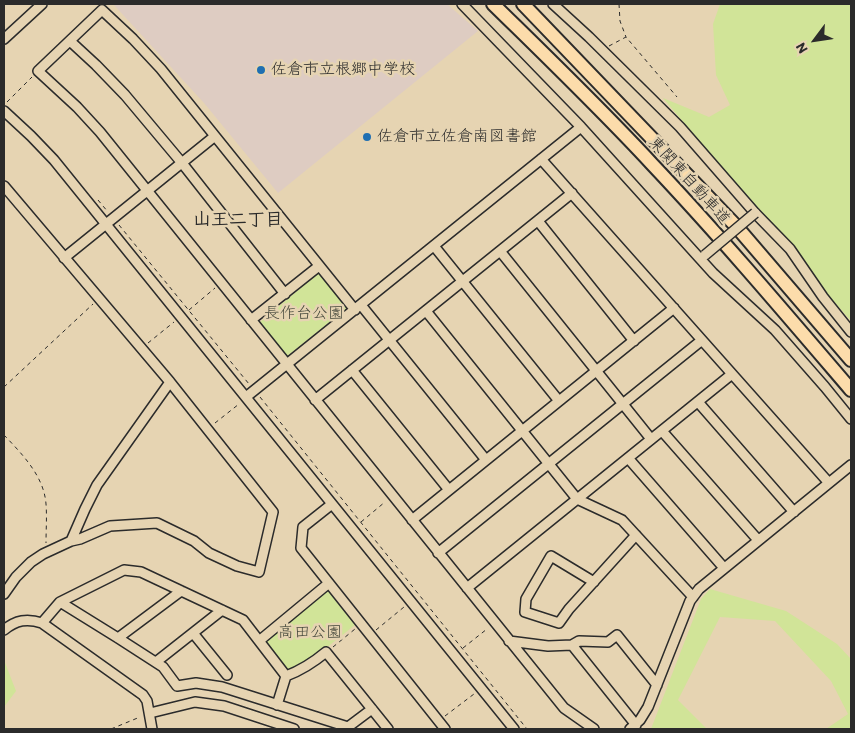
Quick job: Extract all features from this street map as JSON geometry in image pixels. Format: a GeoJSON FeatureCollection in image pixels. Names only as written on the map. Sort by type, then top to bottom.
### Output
{"type":"FeatureCollection","features":[{"type":"Feature","properties":{"kind":"highway","name":"東関東自動車道"},"geometry":{"type":"LineString","coordinates":[[493,4],[577,86],[652,164],[756,279],[851,390]]}},
{"type":"Feature","properties":{"kind":"highway","name":"東関東自動車道"},"geometry":{"type":"LineString","coordinates":[[522,4],[736,226],[851,360]]}},
{"type":"Feature","properties":{"kind":"street"},"geometry":{"type":"LineString","coordinates":[[462,4],[703,257],[713,273],[775,330],[826,387],[851,419]]}},
{"type":"Feature","properties":{"kind":"street"},"geometry":{"type":"LineString","coordinates":[[553,4],[680,127],[755,213],[790,248],[823,297],[851,332]]}},
{"type":"Feature","properties":{"kind":"street"},"geometry":{"type":"LineString","coordinates":[[4,39],[37,5]]}},
{"type":"Feature","properties":{"kind":"street"},"geometry":{"type":"LineString","coordinates":[[486,460],[390,340],[319,266],[161,69],[102,10],[38,71],[77,107],[100,132],[564,708],[594,729]]}},
{"type":"Feature","properties":{"kind":"street"},"geometry":{"type":"LineString","coordinates":[[70,41],[125,95],[285,294]]}},
{"type":"Feature","properties":{"kind":"street"},"geometry":{"type":"LineString","coordinates":[[8,109],[30,136],[109,221],[243,400],[332,504],[514,729]]}},
{"type":"Feature","properties":{"kind":"street"},"geometry":{"type":"LineString","coordinates":[[243,400],[581,128]]}},
{"type":"Feature","properties":{"kind":"street"},"geometry":{"type":"LineString","coordinates":[[64,258],[215,136]]}},
{"type":"Feature","properties":{"kind":"street"},"geometry":{"type":"LineString","coordinates":[[542,159],[829,483]]}},
{"type":"Feature","properties":{"kind":"street"},"geometry":{"type":"LineString","coordinates":[[4,186],[170,382],[273,512],[259,572],[237,566],[209,553],[194,541],[157,523],[110,526],[71,541],[31,562],[16,577],[4,594]]}},
{"type":"Feature","properties":{"kind":"street"},"geometry":{"type":"LineString","coordinates":[[316,400],[572,193]]}},
{"type":"Feature","properties":{"kind":"street"},"geometry":{"type":"LineString","coordinates":[[703,257],[755,213]]}},
{"type":"Feature","properties":{"kind":"street"},"geometry":{"type":"LineString","coordinates":[[538,221],[634,341]]}},
{"type":"Feature","properties":{"kind":"street"},"geometry":{"type":"LineString","coordinates":[[434,246],[559,401]]}},
{"type":"Feature","properties":{"kind":"street"},"geometry":{"type":"LineString","coordinates":[[500,251],[651,439]]}},
{"type":"Feature","properties":{"kind":"street"},"geometry":{"type":"LineString","coordinates":[[252,320],[319,266]]}},
{"type":"Feature","properties":{"kind":"street"},"geometry":{"type":"LineString","coordinates":[[412,520],[674,308]]}},
{"type":"Feature","properties":{"kind":"street"},"geometry":{"type":"LineString","coordinates":[[426,311],[577,499],[622,520],[693,596]]}},
{"type":"Feature","properties":{"kind":"street"},"geometry":{"type":"LineString","coordinates":[[438,553],[702,340]]}},
{"type":"Feature","properties":{"kind":"street"},"geometry":{"type":"LineString","coordinates":[[352,370],[449,490]]}},
{"type":"Feature","properties":{"kind":"street"},"geometry":{"type":"LineString","coordinates":[[467,588],[732,374]]}},
{"type":"Feature","properties":{"kind":"street"},"geometry":{"type":"LineString","coordinates":[[71,541],[97,485],[170,382]]}},
{"type":"Feature","properties":{"kind":"street"},"geometry":{"type":"LineString","coordinates":[[698,402],[794,512]]}},
{"type":"Feature","properties":{"kind":"street"},"geometry":{"type":"LineString","coordinates":[[662,430],[758,540]]}},
{"type":"Feature","properties":{"kind":"street"},"geometry":{"type":"LineString","coordinates":[[628,458],[724,568]]}},
{"type":"Feature","properties":{"kind":"street"},"geometry":{"type":"LineString","coordinates":[[572,645],[633,727],[648,707],[693,596],[724,568],[851,465]]}},
{"type":"Feature","properties":{"kind":"street"},"geometry":{"type":"LineString","coordinates":[[332,504],[303,527],[301,548],[445,729]]}},
{"type":"Feature","properties":{"kind":"street"},"geometry":{"type":"LineString","coordinates":[[594,582],[551,556],[526,599],[525,612],[559,623],[569,609],[594,582],[636,535]]}},
{"type":"Feature","properties":{"kind":"street"},"geometry":{"type":"LineString","coordinates":[[42,623],[60,602],[124,570],[141,572],[243,620],[286,676]]}},
{"type":"Feature","properties":{"kind":"street"},"geometry":{"type":"LineString","coordinates":[[259,641],[329,583]]}},
{"type":"Feature","properties":{"kind":"street"},"geometry":{"type":"LineString","coordinates":[[118,638],[180,591]]}},
{"type":"Feature","properties":{"kind":"street"},"geometry":{"type":"LineString","coordinates":[[60,602],[163,667],[177,686],[196,683],[222,687],[348,727],[372,709]]}},
{"type":"Feature","properties":{"kind":"street"},"geometry":{"type":"LineString","coordinates":[[156,662],[222,610]]}},
{"type":"Feature","properties":{"kind":"street"},"geometry":{"type":"LineString","coordinates":[[4,630],[10,625],[25,620],[42,623],[143,694],[147,701],[152,729]]}},
{"type":"Feature","properties":{"kind":"street"},"geometry":{"type":"LineString","coordinates":[[194,633],[227,675]]}},
{"type":"Feature","properties":{"kind":"street"},"geometry":{"type":"LineString","coordinates":[[510,641],[548,646],[572,645],[580,641],[608,642],[617,635],[657,685]]}},
{"type":"Feature","properties":{"kind":"street"},"geometry":{"type":"LineString","coordinates":[[286,676],[313,663],[326,652],[388,729]]}},
{"type":"Feature","properties":{"kind":"street"},"geometry":{"type":"LineString","coordinates":[[277,704],[286,676]]}},
{"type":"Feature","properties":{"kind":"street"},"geometry":{"type":"LineString","coordinates":[[150,714],[195,702],[224,706],[294,729]]}},
{"type":"Feature","properties":{"kind":"path"},"geometry":{"type":"LineString","coordinates":[[619,4],[620,21],[626,37],[677,97]]}},
{"type":"Feature","properties":{"kind":"path"},"geometry":{"type":"LineString","coordinates":[[602,50],[626,37]]}},
{"type":"Feature","properties":{"kind":"path"},"geometry":{"type":"LineString","coordinates":[[8,109],[6,102],[38,71]]}},
{"type":"Feature","properties":{"kind":"path"},"geometry":{"type":"LineString","coordinates":[[94,195],[109,221],[188,310],[254,390],[527,729]]}},
{"type":"Feature","properties":{"kind":"path"},"geometry":{"type":"LineString","coordinates":[[188,310],[222,283]]}},
{"type":"Feature","properties":{"kind":"path"},"geometry":{"type":"LineString","coordinates":[[4,387],[99,299]]}},
{"type":"Feature","properties":{"kind":"path"},"geometry":{"type":"LineString","coordinates":[[141,348],[175,321]]}},
{"type":"Feature","properties":{"kind":"path"},"geometry":{"type":"LineString","coordinates":[[208,429],[243,400]]}},
{"type":"Feature","properties":{"kind":"path"},"geometry":{"type":"LineString","coordinates":[[4,435],[35,471],[44,488],[46,543],[50,551]]}},
{"type":"Feature","properties":{"kind":"path"},"geometry":{"type":"LineString","coordinates":[[361,522],[393,496]]}},
{"type":"Feature","properties":{"kind":"path"},"geometry":{"type":"LineString","coordinates":[[370,635],[405,607]]}},
{"type":"Feature","properties":{"kind":"path"},"geometry":{"type":"LineString","coordinates":[[463,649],[495,623]]}},
{"type":"Feature","properties":{"kind":"path"},"geometry":{"type":"LineString","coordinates":[[326,652],[362,624]]}},
{"type":"Feature","properties":{"kind":"path"},"geometry":{"type":"LineString","coordinates":[[439,721],[474,694]]}},
{"type":"Feature","properties":{"kind":"path"},"geometry":{"type":"LineString","coordinates":[[111,729],[150,714]]}},
{"type":"Feature","properties":{"kind":"shaded area"},"geometry":{"type":"Polygon","coordinates":[[[113,4],[447,4],[478,31],[278,193],[204,103],[113,4]]]}},
{"type":"Feature","properties":{"kind":"green space"},"geometry":{"type":"Polygon","coordinates":[[[720,4],[851,4],[851,321],[663,98],[709,117],[730,105],[716,75],[713,24],[720,4]]]}},
{"type":"Feature","properties":{"kind":"green space","name":"長作台公園"},"geometry":{"type":"Polygon","coordinates":[[[319,273],[347,308],[287,356],[260,322],[319,273]]]}},
{"type":"Feature","properties":{"kind":"green space"},"geometry":{"type":"Polygon","coordinates":[[[710,589],[786,611],[837,644],[851,659],[851,729],[826,729],[848,714],[831,681],[775,621],[720,617],[678,700],[707,729],[651,729],[701,599],[710,589]]]}},
{"type":"Feature","properties":{"kind":"green space","name":"高田公園"},"geometry":{"type":"Polygon","coordinates":[[[328,591],[355,625],[311,660],[291,670],[286,669],[265,641],[328,591]]]}},
{"type":"Feature","properties":{"kind":"green space"},"geometry":{"type":"Polygon","coordinates":[[[4,660],[16,691],[4,707],[4,660]]]}},
{"type":"Feature","properties":{"kind":"place","name":"佐倉市立根郷中学校"},"geometry":{"type":"Point","coordinates":[261,70]}},
{"type":"Feature","properties":{"kind":"place","name":"佐倉市立佐倉南図書館"},"geometry":{"type":"Point","coordinates":[367,137]}},
{"type":"Feature","properties":{"kind":"district","name":"山王二丁目"},"geometry":{"type":"Point","coordinates":[238,220]}}]}
